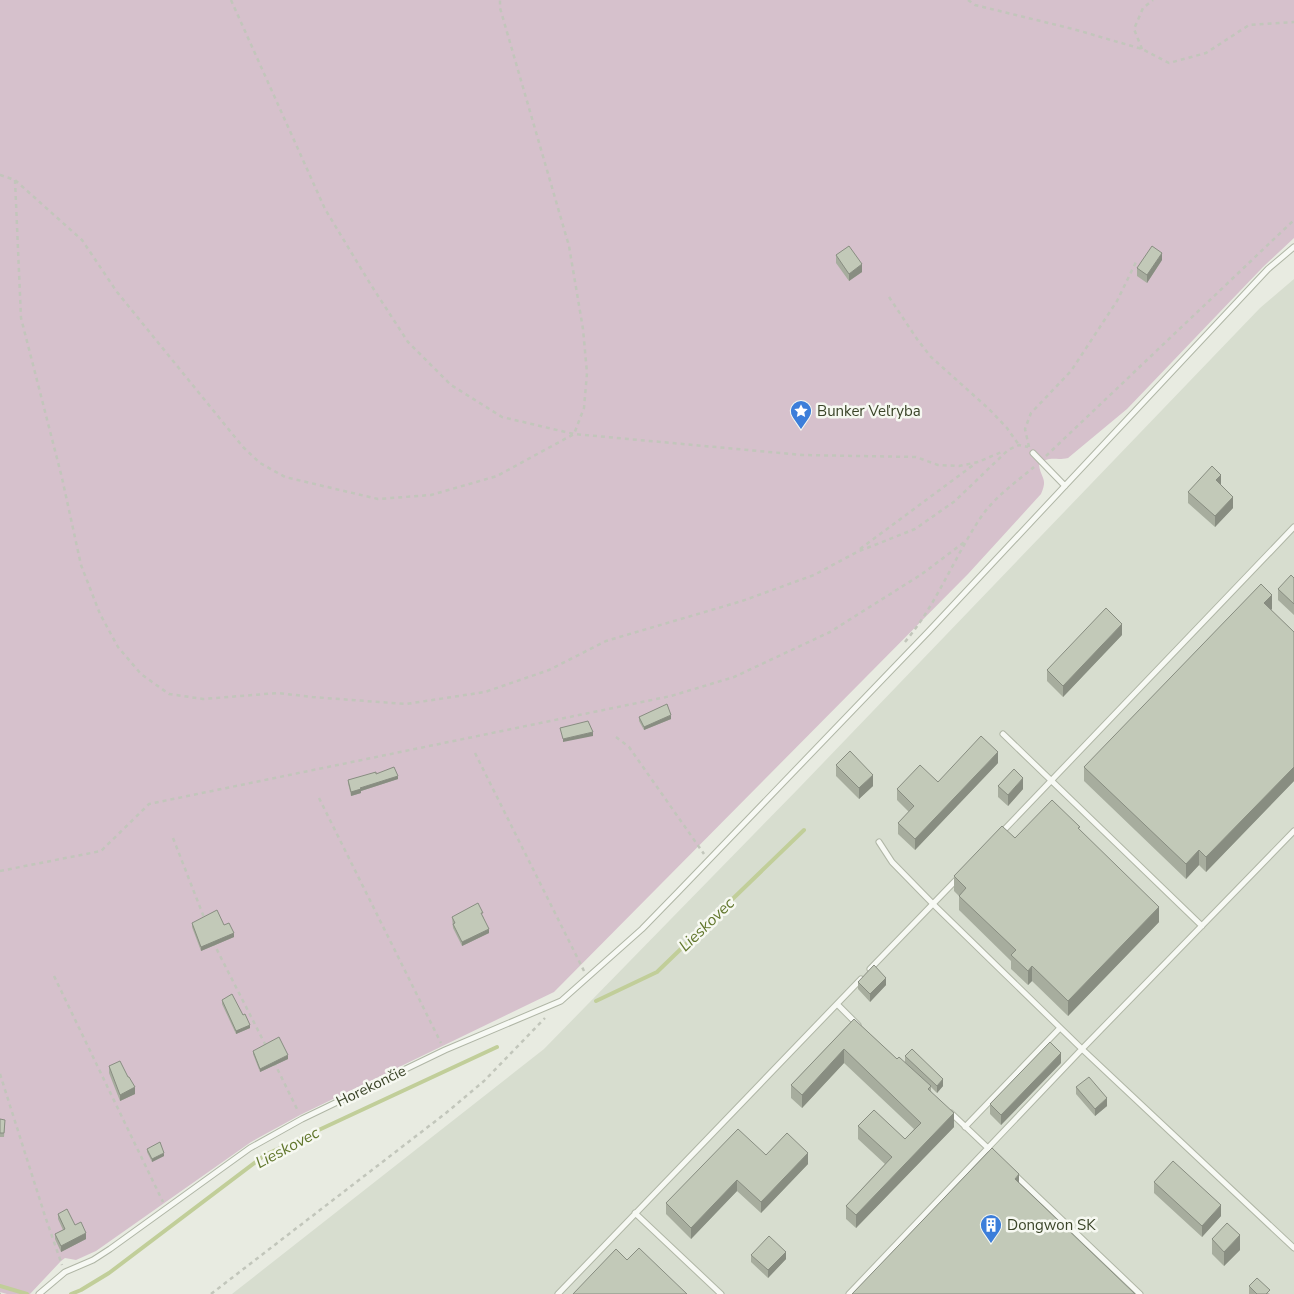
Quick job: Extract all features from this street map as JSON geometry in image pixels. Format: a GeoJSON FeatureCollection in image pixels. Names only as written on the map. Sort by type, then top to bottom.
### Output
{"type":"FeatureCollection","features":[{"type":"Feature","properties":{"kind":"lane","name":"Horekončie"},"geometry":{"type":"LineString","coordinates":[[39,1294],[65,1272],[93,1260],[110,1249],[250,1148],[302,1119],[427,1059],[561,1001],[586,976],[642,929],[929,631],[1268,269],[1294,247]]}},
{"type":"Feature","properties":{"kind":"lane"},"geometry":{"type":"LineString","coordinates":[[1033,453],[1065,486]]}},
{"type":"Feature","properties":{"kind":"lane"},"geometry":{"type":"LineString","coordinates":[[999,835],[1294,527]]}},
{"type":"Feature","properties":{"kind":"lane"},"geometry":{"type":"LineString","coordinates":[[1003,734],[1202,926]]}},
{"type":"Feature","properties":{"kind":"lane"},"geometry":{"type":"LineString","coordinates":[[850,1294],[1082,1049],[1294,831]]}},
{"type":"Feature","properties":{"kind":"lane"},"geometry":{"type":"LineString","coordinates":[[879,842],[892,862],[933,904],[1082,1049],[1294,1248]]}},
{"type":"Feature","properties":{"kind":"lane"},"geometry":{"type":"LineString","coordinates":[[558,1294],[959,876]]}},
{"type":"Feature","properties":{"kind":"lane"},"geometry":{"type":"LineString","coordinates":[[837,1004],[865,1032]]}},
{"type":"Feature","properties":{"kind":"lane"},"geometry":{"type":"LineString","coordinates":[[965,1127],[1060,1028]]}},
{"type":"Feature","properties":{"kind":"lane"},"geometry":{"type":"LineString","coordinates":[[944,1106],[995,1155]]}},
{"type":"Feature","properties":{"kind":"lane"},"geometry":{"type":"LineString","coordinates":[[1009,1168],[1140,1294]]}},
{"type":"Feature","properties":{"kind":"lane"},"geometry":{"type":"LineString","coordinates":[[635,1214],[721,1294]]}},
{"type":"Feature","properties":{"kind":"path"},"geometry":{"type":"LineString","coordinates":[[231,0],[325,209],[408,342],[450,385],[502,417],[574,434],[802,455],[916,457],[938,464],[959,466],[978,462],[1019,445],[1029,447]]}},
{"type":"Feature","properties":{"kind":"path"},"geometry":{"type":"LineString","coordinates":[[0,175],[15,180],[82,240],[117,292],[243,447],[260,463],[285,477],[378,499],[431,495],[497,476],[574,434],[584,408],[587,373],[583,329],[569,246],[500,8],[500,0]]}},
{"type":"Feature","properties":{"kind":"path"},"geometry":{"type":"LineString","coordinates":[[968,0],[975,5],[1073,29],[1142,49],[1169,63],[1206,54],[1249,25],[1294,22]]}},
{"type":"Feature","properties":{"kind":"path"},"geometry":{"type":"LineString","coordinates":[[1142,49],[1134,29],[1143,8],[1153,0]]}},
{"type":"Feature","properties":{"kind":"path"},"geometry":{"type":"LineString","coordinates":[[15,180],[21,318],[62,478],[81,565],[100,614],[118,647],[141,674],[169,694],[203,699],[278,693],[406,704],[485,692],[549,670],[606,642],[742,601],[814,574],[857,552],[915,529],[955,501],[1008,450]]}},
{"type":"Feature","properties":{"kind":"path"},"geometry":{"type":"LineString","coordinates":[[1043,459],[1294,220]]}},
{"type":"Feature","properties":{"kind":"path"},"geometry":{"type":"LineString","coordinates":[[1033,453],[1029,447],[1025,429],[1030,413],[1071,371],[1116,301],[1136,262]]}},
{"type":"Feature","properties":{"kind":"path"},"geometry":{"type":"LineString","coordinates":[[889,297],[932,358],[989,409],[1019,445]]}},
{"type":"Feature","properties":{"kind":"path"},"geometry":{"type":"LineString","coordinates":[[857,552],[978,462]]}},
{"type":"Feature","properties":{"kind":"path"},"geometry":{"type":"LineString","coordinates":[[901,646],[918,627],[929,610],[979,519],[1002,493],[1036,465]]}},
{"type":"Feature","properties":{"kind":"path"},"geometry":{"type":"LineString","coordinates":[[0,871],[102,851],[149,804],[671,696],[734,677],[830,632],[922,574],[968,539]]}},
{"type":"Feature","properties":{"kind":"path"},"geometry":{"type":"LineString","coordinates":[[616,737],[629,747],[708,860]]}},
{"type":"Feature","properties":{"kind":"path"},"geometry":{"type":"LineString","coordinates":[[475,753],[580,962]]}},
{"type":"Feature","properties":{"kind":"path"},"geometry":{"type":"LineString","coordinates":[[319,798],[442,1044]]}},
{"type":"Feature","properties":{"kind":"path"},"geometry":{"type":"LineString","coordinates":[[173,838],[206,924]]}},
{"type":"Feature","properties":{"kind":"path"},"geometry":{"type":"LineString","coordinates":[[703,853],[709,846]]}},
{"type":"Feature","properties":{"kind":"path"},"geometry":{"type":"LineString","coordinates":[[213,941],[267,1048]]}},
{"type":"Feature","properties":{"kind":"path"},"geometry":{"type":"LineString","coordinates":[[586,976],[590,968]]}},
{"type":"Feature","properties":{"kind":"path"},"geometry":{"type":"LineString","coordinates":[[54,976],[161,1198]]}},
{"type":"Feature","properties":{"kind":"path"},"geometry":{"type":"LineString","coordinates":[[211,1294],[446,1113],[484,1081],[548,1014]]}},
{"type":"Feature","properties":{"kind":"path"},"geometry":{"type":"LineString","coordinates":[[271,1057],[298,1111]]}},
{"type":"Feature","properties":{"kind":"path"},"geometry":{"type":"LineString","coordinates":[[0,1074],[61,1261]]}},
{"type":"Feature","properties":{"kind":"shaded area"},"geometry":{"type":"Polygon","coordinates":[[[0,0],[1294,0],[1294,238],[1263,267],[1127,409],[1068,458],[1049,459],[1039,465],[1044,481],[1041,494],[968,574],[554,992],[300,1115],[251,1142],[96,1251],[76,1260],[65,1258],[30,1294],[7,1294],[0,1292],[0,0]]]}},
{"type":"Feature","properties":{"kind":"shaded area"},"geometry":{"type":"Polygon","coordinates":[[[1294,279],[1294,1294],[232,1294],[544,1049],[799,788],[1260,308],[1294,279]]]}},
{"type":"Feature","properties":{"kind":"building"},"geometry":{"type":"Polygon","coordinates":[[[849,246],[862,264],[849,274],[836,255],[849,246]]]}},
{"type":"Feature","properties":{"kind":"building"},"geometry":{"type":"Polygon","coordinates":[[[1152,246],[1162,253],[1147,275],[1137,268],[1152,246]]]}},
{"type":"Feature","properties":{"kind":"building"},"geometry":{"type":"Polygon","coordinates":[[[1212,466],[1221,475],[1216,480],[1233,497],[1215,516],[1188,492],[1212,466]]]}},
{"type":"Feature","properties":{"kind":"building"},"geometry":{"type":"Polygon","coordinates":[[[1291,575],[1294,578],[1294,604],[1278,589],[1291,575]]]}},
{"type":"Feature","properties":{"kind":"building"},"geometry":{"type":"Polygon","coordinates":[[[1261,584],[1272,595],[1264,603],[1294,632],[1294,767],[1206,857],[1199,850],[1186,864],[1084,767],[1261,584]]]}},
{"type":"Feature","properties":{"kind":"building"},"geometry":{"type":"Polygon","coordinates":[[[1106,608],[1122,624],[1063,686],[1047,670],[1106,608]]]}},
{"type":"Feature","properties":{"kind":"building"},"geometry":{"type":"Polygon","coordinates":[[[667,704],[671,715],[644,727],[639,717],[667,704]]]}},
{"type":"Feature","properties":{"kind":"building"},"geometry":{"type":"Polygon","coordinates":[[[588,721],[593,732],[563,739],[560,728],[588,721]]]}},
{"type":"Feature","properties":{"kind":"building"},"geometry":{"type":"Polygon","coordinates":[[[981,736],[998,752],[915,839],[898,823],[914,806],[897,789],[920,765],[938,782],[981,736]]]}},
{"type":"Feature","properties":{"kind":"building"},"geometry":{"type":"Polygon","coordinates":[[[850,751],[873,775],[859,788],[836,765],[850,751]]]}},
{"type":"Feature","properties":{"kind":"building"},"geometry":{"type":"Polygon","coordinates":[[[394,767],[398,776],[351,792],[348,780],[376,772],[376,774],[394,767]]]}},
{"type":"Feature","properties":{"kind":"building"},"geometry":{"type":"Polygon","coordinates":[[[1014,769],[1023,778],[1008,795],[998,786],[1014,769]]]}},
{"type":"Feature","properties":{"kind":"building"},"geometry":{"type":"Polygon","coordinates":[[[1052,800],[1159,907],[1068,1001],[1032,966],[1028,971],[1011,955],[1016,950],[959,896],[966,888],[954,876],[1002,826],[1015,838],[1052,800]]]}},
{"type":"Feature","properties":{"kind":"building"},"geometry":{"type":"Polygon","coordinates":[[[478,903],[489,929],[462,942],[453,924],[455,923],[452,917],[478,903]]]}},
{"type":"Feature","properties":{"kind":"building"},"geometry":{"type":"Polygon","coordinates":[[[217,910],[224,925],[229,923],[234,933],[201,947],[192,923],[217,910]]]}},
{"type":"Feature","properties":{"kind":"building"},"geometry":{"type":"Polygon","coordinates":[[[874,965],[886,978],[870,994],[858,982],[874,965]]]}},
{"type":"Feature","properties":{"kind":"building"},"geometry":{"type":"Polygon","coordinates":[[[232,994],[250,1025],[236,1031],[222,1000],[232,994]]]}},
{"type":"Feature","properties":{"kind":"building"},"geometry":{"type":"Polygon","coordinates":[[[854,1019],[897,1059],[899,1057],[931,1086],[928,1089],[954,1113],[856,1215],[846,1206],[892,1157],[858,1126],[874,1110],[905,1139],[921,1123],[844,1049],[802,1095],[791,1085],[854,1019]]]}},
{"type":"Feature","properties":{"kind":"building"},"geometry":{"type":"Polygon","coordinates":[[[279,1037],[288,1055],[260,1069],[253,1051],[279,1037]]]}},
{"type":"Feature","properties":{"kind":"building"},"geometry":{"type":"Polygon","coordinates":[[[1050,1042],[1061,1053],[1001,1115],[990,1104],[1050,1042]]]}},
{"type":"Feature","properties":{"kind":"building"},"geometry":{"type":"Polygon","coordinates":[[[912,1049],[943,1079],[937,1086],[905,1056],[912,1049]]]}},
{"type":"Feature","properties":{"kind":"building"},"geometry":{"type":"Polygon","coordinates":[[[120,1061],[135,1087],[120,1095],[109,1066],[120,1061]]]}},
{"type":"Feature","properties":{"kind":"building"},"geometry":{"type":"Polygon","coordinates":[[[1089,1077],[1107,1098],[1095,1109],[1076,1087],[1089,1077]]]}},
{"type":"Feature","properties":{"kind":"building"},"geometry":{"type":"Polygon","coordinates":[[[0,1119],[5,1120],[4,1133],[0,1133],[0,1119]]]}},
{"type":"Feature","properties":{"kind":"building"},"geometry":{"type":"Polygon","coordinates":[[[738,1129],[766,1155],[787,1133],[808,1153],[761,1202],[737,1180],[691,1228],[666,1203],[738,1129]]]}},
{"type":"Feature","properties":{"kind":"building"},"geometry":{"type":"Polygon","coordinates":[[[160,1142],[164,1153],[152,1159],[147,1149],[160,1142]]]}},
{"type":"Feature","properties":{"kind":"building","name":"Dongwon SK"},"geometry":{"type":"Polygon","coordinates":[[[992,1148],[1019,1174],[1015,1179],[1135,1294],[852,1294],[992,1148]]]}},
{"type":"Feature","properties":{"kind":"building"},"geometry":{"type":"Polygon","coordinates":[[[1173,1161],[1221,1205],[1202,1226],[1154,1182],[1173,1161]]]}},
{"type":"Feature","properties":{"kind":"building"},"geometry":{"type":"Polygon","coordinates":[[[67,1209],[75,1225],[81,1222],[86,1233],[61,1246],[55,1234],[65,1229],[58,1214],[67,1209]]]}},
{"type":"Feature","properties":{"kind":"building"},"geometry":{"type":"Polygon","coordinates":[[[1227,1223],[1240,1235],[1224,1252],[1212,1239],[1227,1223]]]}},
{"type":"Feature","properties":{"kind":"building"},"geometry":{"type":"Polygon","coordinates":[[[769,1236],[786,1252],[768,1270],[751,1255],[769,1236]]]}},
{"type":"Feature","properties":{"kind":"building"},"geometry":{"type":"Polygon","coordinates":[[[639,1248],[687,1294],[573,1294],[616,1249],[627,1260],[639,1248]]]}},
{"type":"Feature","properties":{"kind":"building"},"geometry":{"type":"Polygon","coordinates":[[[1257,1278],[1270,1290],[1266,1294],[1257,1294],[1249,1286],[1257,1278]]]}},
{"type":"Feature","properties":{"kind":"waterway","name":"Lieskovec"},"geometry":{"type":"LineString","coordinates":[[596,1001],[657,972],[804,830]]}},
{"type":"Feature","properties":{"kind":"waterway","name":"Lieskovec"},"geometry":{"type":"LineString","coordinates":[[71,1294],[109,1273],[265,1155],[497,1047]]}},
{"type":"Feature","properties":{"kind":"waterway","name":"Lieskovec"},"geometry":{"type":"LineString","coordinates":[[0,1286],[27,1294]]}},
{"type":"Feature","properties":{"kind":"place","name":"Bunker Veľryba"},"geometry":{"type":"Point","coordinates":[801,430]}},
{"type":"Feature","properties":{"kind":"place","name":"Dongwon SK"},"geometry":{"type":"Point","coordinates":[991,1244]}}]}
